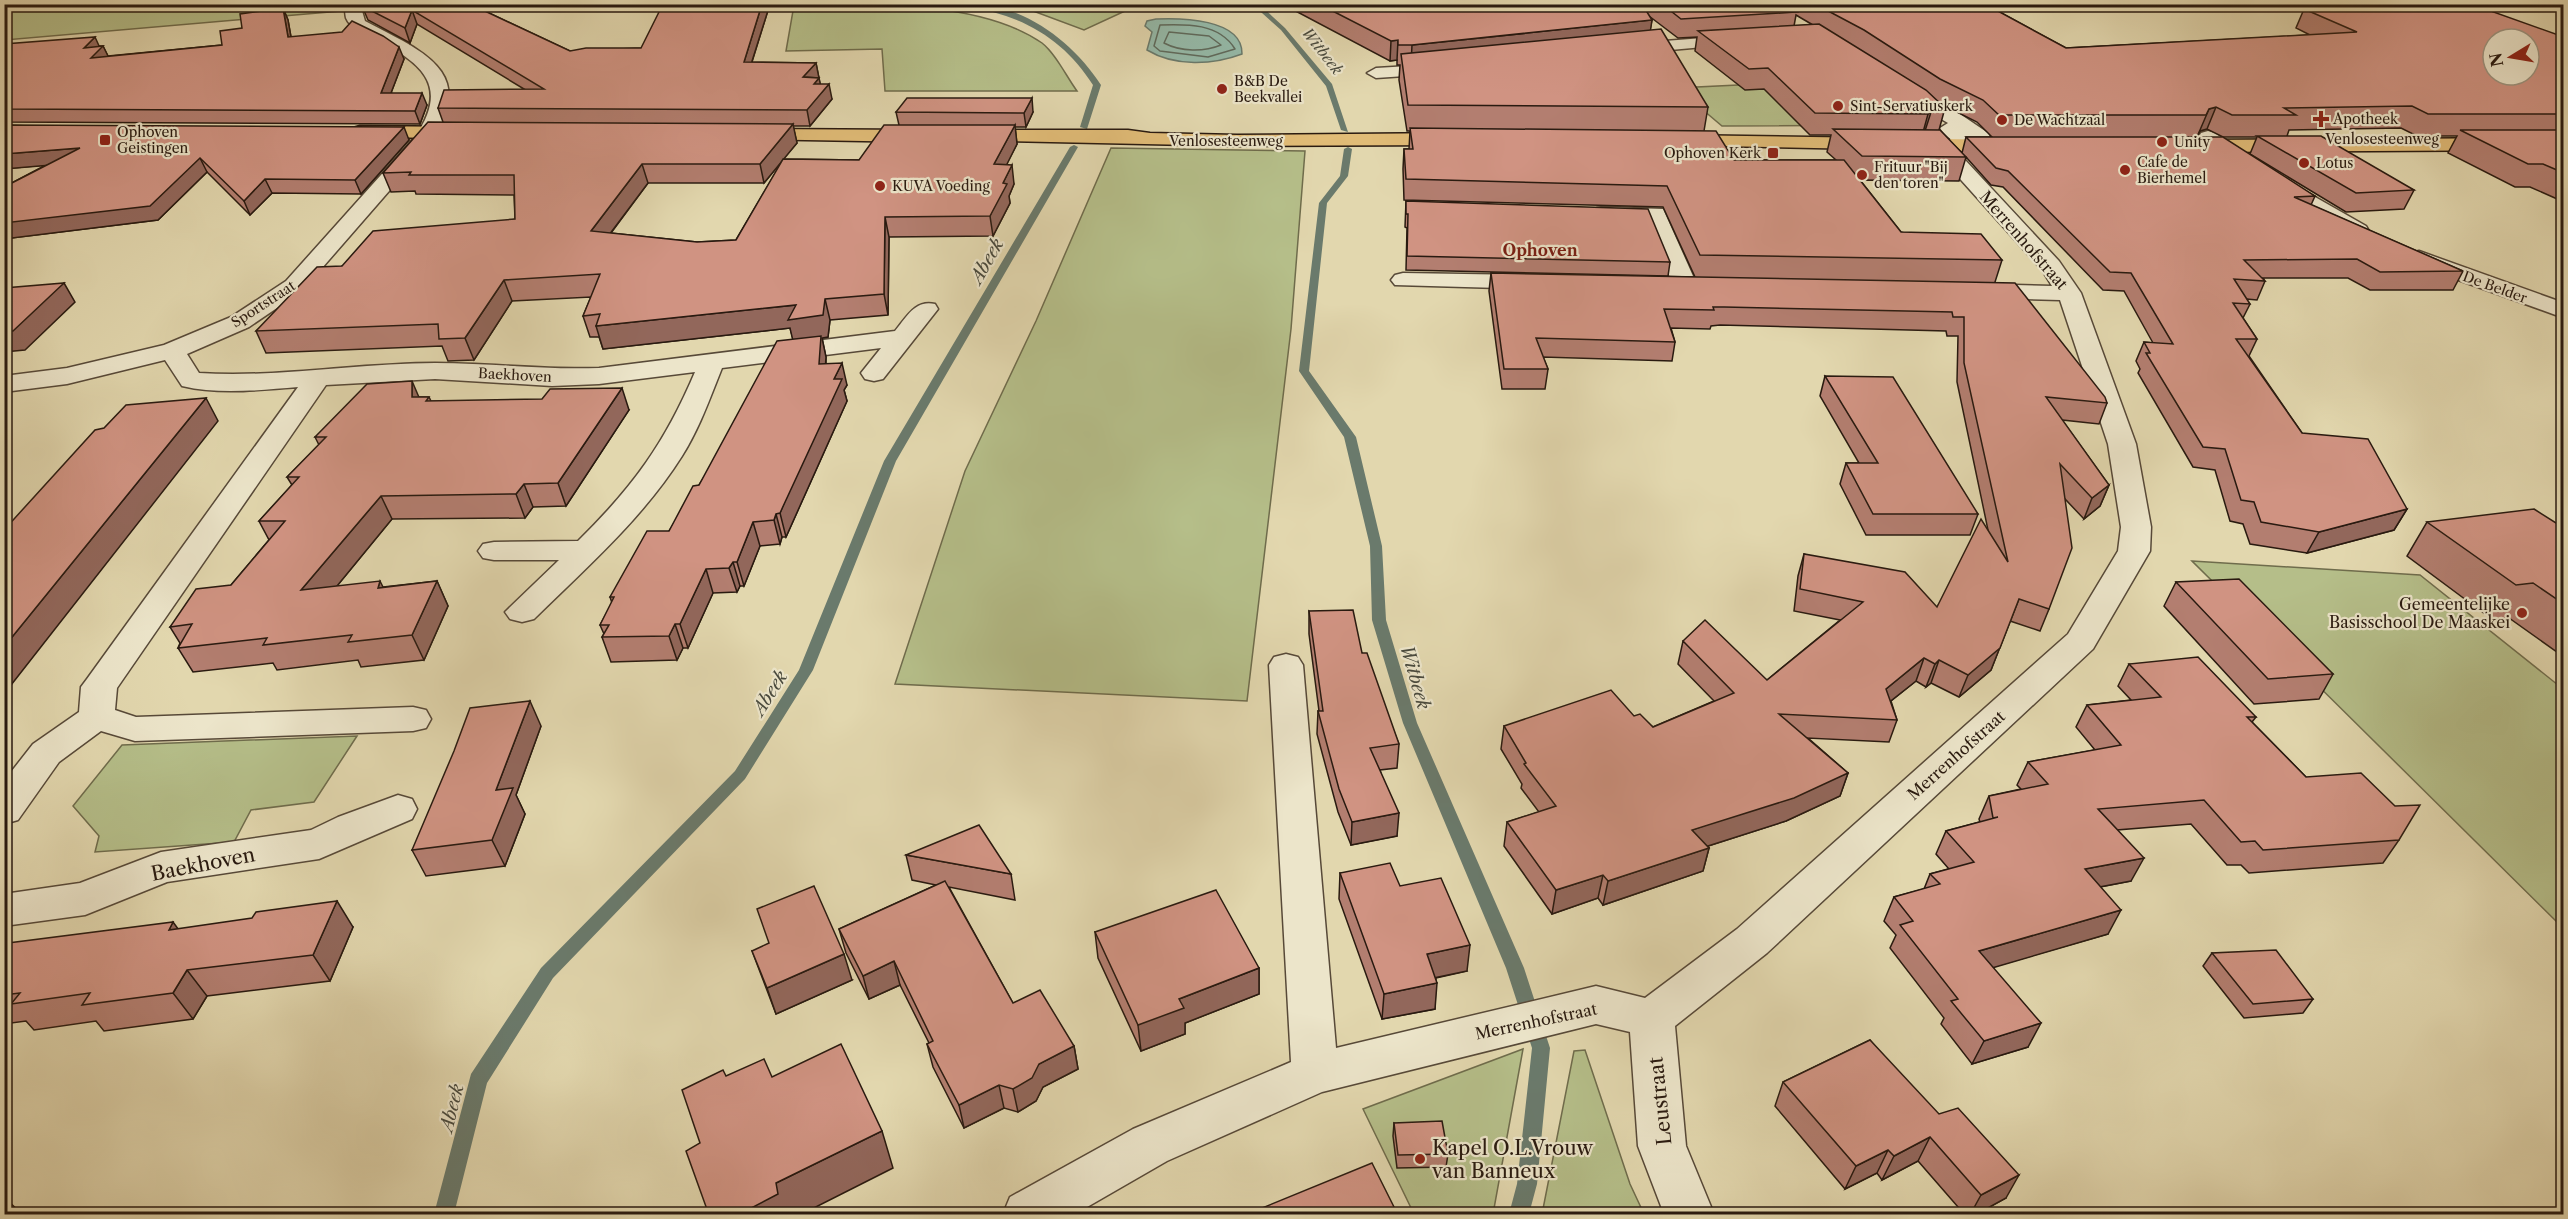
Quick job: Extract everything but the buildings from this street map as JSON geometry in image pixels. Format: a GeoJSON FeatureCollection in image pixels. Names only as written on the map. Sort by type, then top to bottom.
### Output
{"type":"FeatureCollection","features":[{"type":"Feature","properties":{"kind":"main road"},"geometry":{"type":"LineString","coordinates":[[345,132],[487,133]]}},
{"type":"Feature","properties":{"kind":"main road","name":"Venlosesteenweg"},"geometry":{"type":"LineString","coordinates":[[737,135],[1106,137],[1259,143],[1345,139],[1472,140]]}},
{"type":"Feature","properties":{"kind":"main road","name":"Venlosesteenweg"},"geometry":{"type":"LineString","coordinates":[[2216,142],[2564,136]]}},
{"type":"Feature","properties":{"kind":"main road"},"geometry":{"type":"LineString","coordinates":[[1937,141],[1960,137],[1979,142]]}},
{"type":"Feature","properties":{"kind":"main road"},"geometry":{"type":"LineString","coordinates":[[1656,141],[2029,142]]}},
{"type":"Feature","properties":{"kind":"main road","name":"Venlosesteenweg"},"geometry":{"type":"LineString","coordinates":[[2177,142],[2564,144]]}},
{"type":"Feature","properties":{"kind":"street","name":"Sportstraat"},"geometry":{"type":"LineString","coordinates":[[4,384],[67,376],[172,351],[240,322],[294,286],[427,132],[437,115],[441,88],[434,71],[422,59],[359,24],[354,18],[352,4]]}},
{"type":"Feature","properties":{"kind":"street"},"geometry":{"type":"LineString","coordinates":[[1612,51],[1757,39]]}},
{"type":"Feature","properties":{"kind":"street"},"geometry":{"type":"LineString","coordinates":[[1376,73],[1456,68]]}},
{"type":"Feature","properties":{"kind":"street"},"geometry":{"type":"LineString","coordinates":[[1894,83],[1927,106],[1969,128],[1979,142]]}},
{"type":"Feature","properties":{"kind":"street"},"geometry":{"type":"LineString","coordinates":[[1927,106],[1960,137]]}},
{"type":"Feature","properties":{"kind":"street","name":"Merrenhofstraat"},"geometry":{"type":"LineString","coordinates":[[1028,1215],[1150,1146],[1315,1073],[1596,1005],[1652,1018],[1752,941],[2081,641],[2134,551],[2136,527],[2122,444],[2070,293],[2051,266],[1937,141]]}},
{"type":"Feature","properties":{"kind":"street"},"geometry":{"type":"LineString","coordinates":[[2216,142],[2257,172],[2375,239]]}},
{"type":"Feature","properties":{"kind":"street"},"geometry":{"type":"LineString","coordinates":[[1584,212],[1655,214],[1673,285],[1708,285]]}},
{"type":"Feature","properties":{"kind":"street","name":"De Belder"},"geometry":{"type":"LineString","coordinates":[[2401,251],[2564,311]]}},
{"type":"Feature","properties":{"kind":"street"},"geometry":{"type":"LineString","coordinates":[[1403,280],[1562,282]]}},
{"type":"Feature","properties":{"kind":"street"},"geometry":{"type":"LineString","coordinates":[[1953,290],[2070,293]]}},
{"type":"Feature","properties":{"kind":"street"},"geometry":{"type":"LineString","coordinates":[[874,373],[926,309]]}},
{"type":"Feature","properties":{"kind":"street","name":"Baekhoven"},"geometry":{"type":"LineString","coordinates":[[172,351],[191,380],[238,383],[435,371],[552,378],[711,363],[902,338]]}},
{"type":"Feature","properties":{"kind":"street"},"geometry":{"type":"LineString","coordinates":[[522,612],[587,550],[630,504],[666,458],[692,411],[711,363]]}},
{"type":"Feature","properties":{"kind":"street"},"geometry":{"type":"LineString","coordinates":[[4,810],[46,753],[96,717],[99,687],[318,378]]}},
{"type":"Feature","properties":{"kind":"street"},"geometry":{"type":"LineString","coordinates":[[494,551],[587,550]]}},
{"type":"Feature","properties":{"kind":"street"},"geometry":{"type":"LineString","coordinates":[[1286,665],[1315,1073]]}},
{"type":"Feature","properties":{"kind":"street"},"geometry":{"type":"LineString","coordinates":[[96,717],[135,729],[413,719]]}},
{"type":"Feature","properties":{"kind":"street","name":"Baekhoven"},"geometry":{"type":"LineString","coordinates":[[4,910],[85,899],[161,867],[319,844],[398,808]]}},
{"type":"Feature","properties":{"kind":"street","name":"Leustraat"},"geometry":{"type":"LineString","coordinates":[[1652,1018],[1662,1146],[1689,1215]]}},
{"type":"Feature","properties":{"kind":"green space"},"geometry":{"type":"Polygon","coordinates":[[[4,5],[343,5],[341,11],[5,40],[4,5]]]}},
{"type":"Feature","properties":{"kind":"green space"},"geometry":{"type":"Polygon","coordinates":[[[794,5],[890,5],[957,12],[988,19],[1017,29],[1042,43],[1056,59],[1077,91],[885,91],[882,49],[786,51],[794,5]]]}},
{"type":"Feature","properties":{"kind":"green space"},"geometry":{"type":"Polygon","coordinates":[[[1017,5],[1138,5],[1084,30],[1017,5]]]}},
{"type":"Feature","properties":{"kind":"green space"},"geometry":{"type":"Polygon","coordinates":[[[1759,84],[1921,125],[1722,126],[1677,88],[1759,84]]]}},
{"type":"Feature","properties":{"kind":"green space"},"geometry":{"type":"Polygon","coordinates":[[[1111,148],[1305,151],[1291,329],[1247,701],[895,684],[965,471],[1036,321],[1111,148]]]}},
{"type":"Feature","properties":{"kind":"green space"},"geometry":{"type":"Polygon","coordinates":[[[2192,561],[2420,575],[2563,689],[2563,928],[2192,561]]]}},
{"type":"Feature","properties":{"kind":"green space"},"geometry":{"type":"Polygon","coordinates":[[[357,736],[314,802],[251,810],[234,842],[95,852],[99,836],[73,806],[122,745],[357,736]]]}},
{"type":"Feature","properties":{"kind":"green space"},"geometry":{"type":"Polygon","coordinates":[[[1523,1049],[1493,1214],[1414,1214],[1363,1109],[1523,1049]]]}},
{"type":"Feature","properties":{"kind":"green space"},"geometry":{"type":"Polygon","coordinates":[[[1585,1050],[1630,1184],[1644,1214],[1542,1214],[1574,1051],[1585,1050]]]}},
{"type":"Feature","properties":{"kind":"water"},"geometry":{"type":"Polygon","coordinates":[[[1156,19],[1194,20],[1221,27],[1232,33],[1240,42],[1242,54],[1207,62],[1182,62],[1158,56],[1147,50],[1152,32],[1145,26],[1147,21],[1156,19]]]}},
{"type":"Feature","properties":{"kind":"waterway","name":"Abeek"},"geometry":{"type":"LineString","coordinates":[[973,4],[1011,15],[1045,31],[1074,54],[1097,85],[1084,127]]}},
{"type":"Feature","properties":{"kind":"waterway","name":"Witbeek"},"geometry":{"type":"LineString","coordinates":[[1255,4],[1283,29],[1329,86],[1345,130]]}},
{"type":"Feature","properties":{"kind":"waterway","name":"Abeek"},"geometry":{"type":"LineString","coordinates":[[444,1214],[478,1080],[547,973],[740,775],[806,670],[890,461],[1074,147]]}},
{"type":"Feature","properties":{"kind":"waterway","name":"Witbeek"},"geometry":{"type":"LineString","coordinates":[[1348,149],[1344,176],[1323,203],[1304,371],[1350,437],[1376,546],[1379,620],[1410,723],[1515,968],[1541,1048],[1527,1184],[1519,1214]]}},
{"type":"Feature","properties":{"kind":"place","name":"B&B De Beekvallei"},"geometry":{"type":"Point","coordinates":[1222,89]}},
{"type":"Feature","properties":{"kind":"place","name":"Sint-Servatiuskerk"},"geometry":{"type":"Point","coordinates":[1838,106]}},
{"type":"Feature","properties":{"kind":"place","name":"Apotheek"},"geometry":{"type":"Point","coordinates":[2321,119]}},
{"type":"Feature","properties":{"kind":"place","name":"De Wachtzaal"},"geometry":{"type":"Point","coordinates":[2002,120]}},
{"type":"Feature","properties":{"kind":"place","name":"Ophoven Geistingen"},"geometry":{"type":"Point","coordinates":[105,140]}},
{"type":"Feature","properties":{"kind":"place","name":"Unity"},"geometry":{"type":"Point","coordinates":[2162,142]}},
{"type":"Feature","properties":{"kind":"place","name":"Ophoven Kerk"},"geometry":{"type":"Point","coordinates":[1773,153]}},
{"type":"Feature","properties":{"kind":"place","name":"Lotus"},"geometry":{"type":"Point","coordinates":[2304,163]}},
{"type":"Feature","properties":{"kind":"place","name":"Cafe de Bierhemel"},"geometry":{"type":"Point","coordinates":[2125,170]}},
{"type":"Feature","properties":{"kind":"place","name":"Frituur \"Bij den toren\""},"geometry":{"type":"Point","coordinates":[1862,175]}},
{"type":"Feature","properties":{"kind":"place","name":"KUVA Voeding"},"geometry":{"type":"Point","coordinates":[880,186]}},
{"type":"Feature","properties":{"kind":"place","name":"Gemeentelijke Basisschool De Maaskei"},"geometry":{"type":"Point","coordinates":[2522,613]}},
{"type":"Feature","properties":{"kind":"place","name":"Kapel O.L.Vrouw van Banneux"},"geometry":{"type":"Point","coordinates":[1420,1159]}},
{"type":"Feature","properties":{"kind":"district","name":"Ophoven"},"geometry":{"type":"Point","coordinates":[1540,250]}}]}
